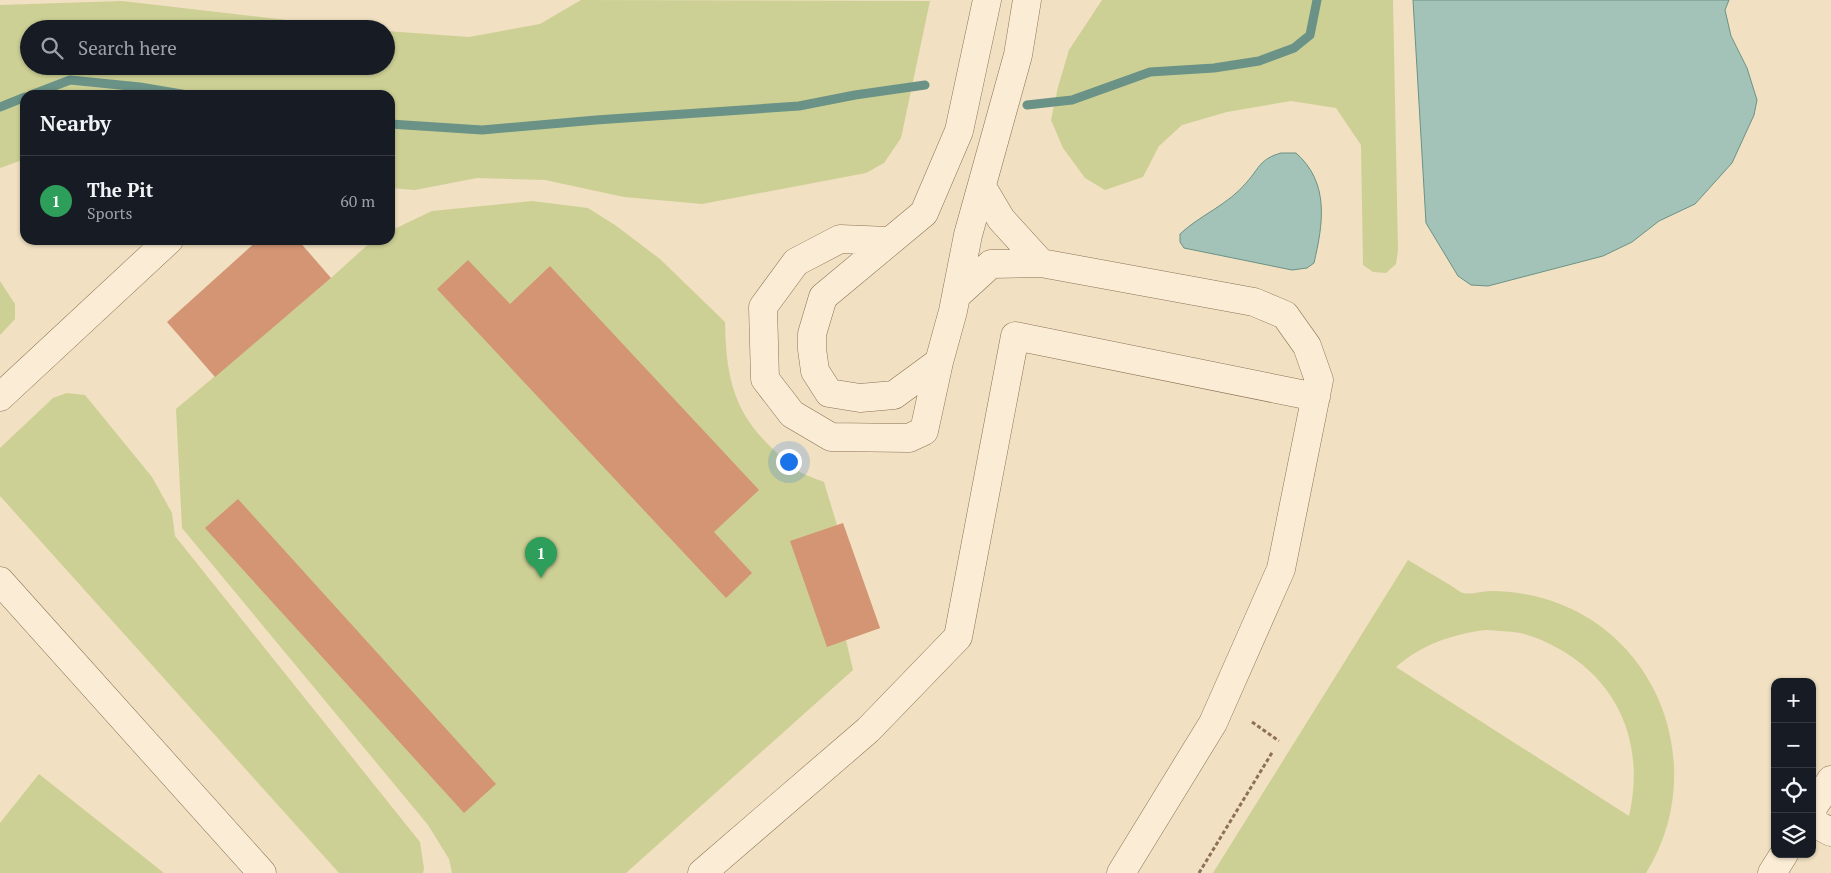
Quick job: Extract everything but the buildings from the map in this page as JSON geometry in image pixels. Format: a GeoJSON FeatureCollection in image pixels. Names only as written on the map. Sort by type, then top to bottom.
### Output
{"type":"FeatureCollection","features":[{"type":"Feature","properties":{"kind":"street"},"geometry":{"type":"LineString","coordinates":[[939,362],[894,395],[860,398],[829,393],[815,371],[812,334],[823,297],[924,213],[959,131],[987,0]]}},
{"type":"Feature","properties":{"kind":"street"},"geometry":{"type":"LineString","coordinates":[[889,241],[840,239],[796,262],[763,307],[765,379],[792,414],[832,437],[909,438],[924,431],[956,296],[968,235],[1018,55],[1026,0]]}},
{"type":"Feature","properties":{"kind":"street"},"geometry":{"type":"LineString","coordinates":[[982,187],[1000,219],[1041,263]]}},
{"type":"Feature","properties":{"kind":"street"},"geometry":{"type":"LineString","coordinates":[[0,397],[165,245]]}},
{"type":"Feature","properties":{"kind":"street"},"geometry":{"type":"LineString","coordinates":[[956,296],[991,264],[1041,263],[1254,302],[1285,315],[1307,346],[1319,380],[1281,569],[1213,722],[1121,873]]}},
{"type":"Feature","properties":{"kind":"street"},"geometry":{"type":"LineString","coordinates":[[702,873],[868,730],[958,636],[1015,336],[1316,397]]}},
{"type":"Feature","properties":{"kind":"street"},"geometry":{"type":"LineString","coordinates":[[0,581],[262,873]]}},
{"type":"Feature","properties":{"kind":"street"},"geometry":{"type":"LineString","coordinates":[[1816,803],[1831,780]]}},
{"type":"Feature","properties":{"kind":"street"},"geometry":{"type":"LineString","coordinates":[[1816,824],[1831,832]]}},
{"type":"Feature","properties":{"kind":"street"},"geometry":{"type":"LineString","coordinates":[[1772,873],[1781,858]]}},
{"type":"Feature","properties":{"kind":"path"},"geometry":{"type":"LineString","coordinates":[[1252,722],[1280,741]]}},
{"type":"Feature","properties":{"kind":"path"},"geometry":{"type":"LineString","coordinates":[[1199,873],[1273,751]]}},
{"type":"Feature","properties":{"kind":"green space"},"geometry":{"type":"Polygon","coordinates":[[[581,0],[930,1],[901,138],[884,163],[866,173],[702,204],[624,197],[545,180],[477,178],[415,190],[395,188],[395,90],[20,90],[20,161],[0,168],[0,5],[122,1],[287,20],[20,20],[20,75],[395,75],[395,32],[469,37],[540,24],[581,0]]]}},
{"type":"Feature","properties":{"kind":"green space"},"geometry":{"type":"Polygon","coordinates":[[[1102,0],[1393,0],[1398,250],[1396,264],[1386,273],[1373,272],[1363,265],[1361,145],[1336,108],[1291,101],[1227,112],[1182,125],[1159,146],[1143,177],[1105,190],[1085,178],[1063,148],[1051,120],[1069,50],[1102,0]]]}},
{"type":"Feature","properties":{"kind":"green space"},"geometry":{"type":"Polygon","coordinates":[[[532,201],[588,208],[615,225],[660,259],[725,322],[730,377],[741,408],[761,437],[792,467],[824,482],[837,525],[880,628],[846,640],[853,670],[626,873],[452,873],[449,859],[428,825],[182,528],[176,409],[367,245],[395,245],[395,229],[432,211],[532,201]]]}},
{"type":"Feature","properties":{"kind":"green space"},"geometry":{"type":"Polygon","coordinates":[[[0,281],[15,304],[15,319],[0,335],[0,281]]]}},
{"type":"Feature","properties":{"kind":"green space"},"geometry":{"type":"Polygon","coordinates":[[[67,393],[85,395],[152,477],[172,513],[175,536],[420,842],[423,873],[339,873],[0,496],[0,448],[53,398],[67,393]]]}},
{"type":"Feature","properties":{"kind":"green space"},"geometry":{"type":"Polygon","coordinates":[[[1408,560],[1460,592],[1469,594],[1499,591],[1534,596],[1560,604],[1597,624],[1627,650],[1650,682],[1666,718],[1673,757],[1673,796],[1664,836],[1646,873],[1213,873],[1408,560]],[[1486,630],[1461,634],[1438,642],[1416,652],[1396,667],[1629,816],[1634,769],[1631,746],[1625,725],[1616,705],[1604,686],[1569,655],[1551,645],[1520,633],[1486,630]]]}},
{"type":"Feature","properties":{"kind":"green space"},"geometry":{"type":"Polygon","coordinates":[[[39,774],[164,873],[0,873],[0,823],[39,774]]]}},
{"type":"Feature","properties":{"kind":"water"},"geometry":{"type":"Polygon","coordinates":[[[1413,0],[1729,0],[1725,10],[1731,36],[1747,68],[1757,100],[1754,115],[1732,163],[1695,204],[1659,221],[1632,242],[1603,256],[1488,286],[1471,285],[1458,276],[1426,223],[1413,0]]]}},
{"type":"Feature","properties":{"kind":"water"},"geometry":{"type":"Polygon","coordinates":[[[1281,153],[1296,153],[1307,165],[1319,191],[1321,205],[1320,234],[1314,263],[1307,268],[1292,270],[1184,248],[1180,242],[1180,234],[1196,221],[1223,204],[1247,182],[1264,161],[1281,153]]]}},
{"type":"Feature","properties":{"kind":"waterway"},"geometry":{"type":"LineString","coordinates":[[1027,105],[1072,100],[1150,72],[1214,68],[1259,61],[1294,48],[1310,35],[1317,0]]}},
{"type":"Feature","properties":{"kind":"waterway"},"geometry":{"type":"LineString","coordinates":[[44,90],[70,80],[158,90]]}},
{"type":"Feature","properties":{"kind":"waterway"},"geometry":{"type":"LineString","coordinates":[[395,124],[482,130],[799,106],[855,95],[925,85]]}},
{"type":"Feature","properties":{"kind":"waterway"},"geometry":{"type":"LineString","coordinates":[[0,107],[20,99]]}},
{"type":"Feature","properties":{"kind":"place","name":"The Pit"},"geometry":{"type":"Point","coordinates":[541,578]}}]}
